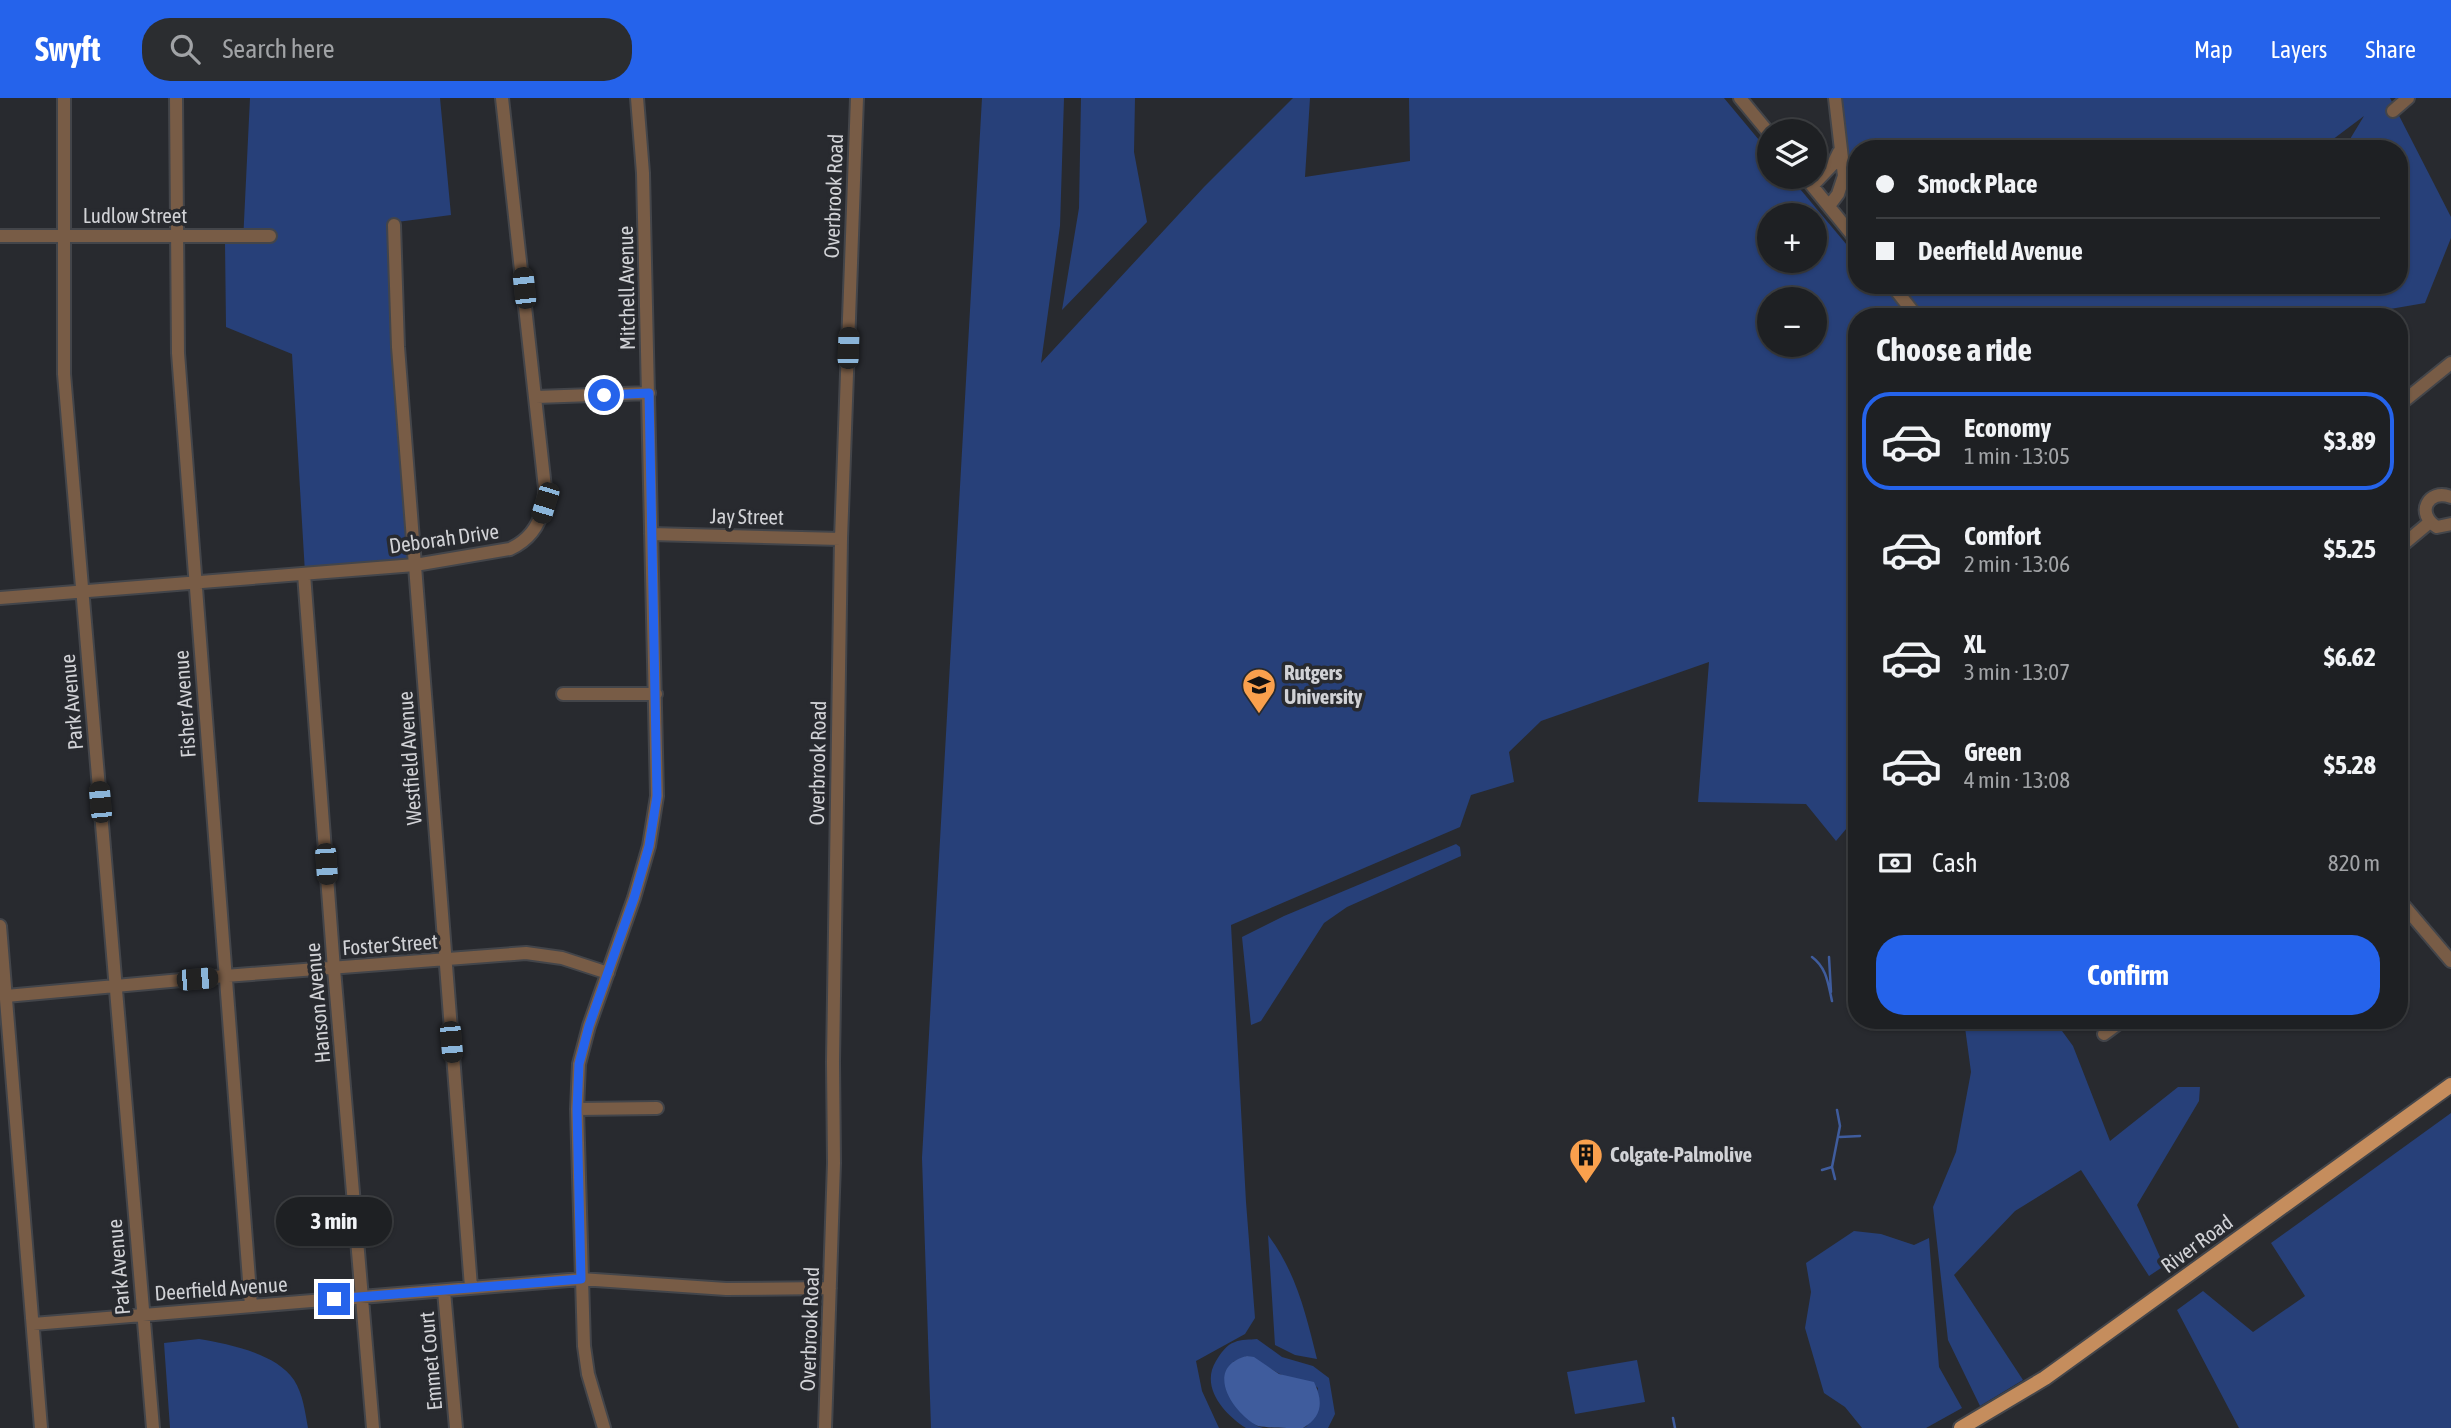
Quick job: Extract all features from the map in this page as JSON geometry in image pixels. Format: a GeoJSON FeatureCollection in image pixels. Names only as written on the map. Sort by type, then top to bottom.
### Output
{"type":"FeatureCollection","features":[{"type":"Feature","properties":{"kind":"main road","name":"River Road"},"geometry":{"type":"LineString","coordinates":[[1961,1428],[2045,1378],[2451,1085]]}},
{"type":"Feature","properties":{"kind":"street","name":"Park Avenue"},"geometry":{"type":"LineString","coordinates":[[64,98],[64,374],[153,1428]]}},
{"type":"Feature","properties":{"kind":"street","name":"Fisher Avenue"},"geometry":{"type":"LineString","coordinates":[[176,98],[178,353],[251,1306]]}},
{"type":"Feature","properties":{"kind":"street","name":"Deborah Drive"},"geometry":{"type":"LineString","coordinates":[[0,598],[415,565],[510,549],[524,543],[533,534],[545,503],[536,397],[502,98]]}},
{"type":"Feature","properties":{"kind":"street","name":"Mitchell Avenue"},"geometry":{"type":"LineString","coordinates":[[604,1428],[588,1374],[584,1346],[577,1109],[579,1064],[589,1026],[634,898],[649,846],[657,796],[643,173],[637,98]]}},
{"type":"Feature","properties":{"kind":"street","name":"Overbrook Road"},"geometry":{"type":"LineString","coordinates":[[825,1428],[834,1163],[833,1062],[841,539],[857,98]]}},
{"type":"Feature","properties":{"kind":"street"},"geometry":{"type":"LineString","coordinates":[[1740,98],[1757,119]]}},
{"type":"Feature","properties":{"kind":"street"},"geometry":{"type":"LineString","coordinates":[[1829,206],[1838,194],[1844,176],[1839,151],[1835,98]]}},
{"type":"Feature","properties":{"kind":"street"},"geometry":{"type":"LineString","coordinates":[[2393,111],[2409,98]]}},
{"type":"Feature","properties":{"kind":"street"},"geometry":{"type":"LineString","coordinates":[[1827,168],[1833,164],[1839,151]]}},
{"type":"Feature","properties":{"kind":"street"},"geometry":{"type":"LineString","coordinates":[[1815,189],[1848,230]]}},
{"type":"Feature","properties":{"kind":"street","name":"Westfield Avenue"},"geometry":{"type":"LineString","coordinates":[[394,225],[398,347],[471,1287]]}},
{"type":"Feature","properties":{"kind":"street","name":"Ludlow Street"},"geometry":{"type":"LineString","coordinates":[[0,236],[270,236]]}},
{"type":"Feature","properties":{"kind":"street"},"geometry":{"type":"LineString","coordinates":[[1899,294],[1910,308]]}},
{"type":"Feature","properties":{"kind":"street"},"geometry":{"type":"LineString","coordinates":[[2408,398],[2451,363]]}},
{"type":"Feature","properties":{"kind":"street"},"geometry":{"type":"LineString","coordinates":[[536,397],[649,393]]}},
{"type":"Feature","properties":{"kind":"street"},"geometry":{"type":"LineString","coordinates":[[2451,497],[2437,495],[2429,501],[2426,513],[2430,522],[2437,527],[2451,524]]}},
{"type":"Feature","properties":{"kind":"street"},"geometry":{"type":"LineString","coordinates":[[2408,540],[2430,522]]}},
{"type":"Feature","properties":{"kind":"street","name":"Jay Street"},"geometry":{"type":"LineString","coordinates":[[651,534],[841,539]]}},
{"type":"Feature","properties":{"kind":"street","name":"Hanson Avenue"},"geometry":{"type":"LineString","coordinates":[[304,574],[373,1428]]}},
{"type":"Feature","properties":{"kind":"street"},"geometry":{"type":"LineString","coordinates":[[563,694],[656,694]]}},
{"type":"Feature","properties":{"kind":"street"},"geometry":{"type":"LineString","coordinates":[[2408,911],[2451,961]]}},
{"type":"Feature","properties":{"kind":"street"},"geometry":{"type":"LineString","coordinates":[[0,926],[41,1428]]}},
{"type":"Feature","properties":{"kind":"street","name":"Foster Street"},"geometry":{"type":"LineString","coordinates":[[6,996],[526,953],[562,958],[608,973]]}},
{"type":"Feature","properties":{"kind":"street"},"geometry":{"type":"LineString","coordinates":[[2104,1034],[2111,1029]]}},
{"type":"Feature","properties":{"kind":"street"},"geometry":{"type":"LineString","coordinates":[[577,1109],[657,1108]]}},
{"type":"Feature","properties":{"kind":"street","name":"Deerfield Avenue"},"geometry":{"type":"LineString","coordinates":[[33,1324],[581,1279],[726,1289],[830,1288]]}},
{"type":"Feature","properties":{"kind":"street","name":"Emmet Court"},"geometry":{"type":"LineString","coordinates":[[444,1291],[456,1428]]}},
{"type":"Feature","properties":{"kind":"shaded area"},"geometry":{"type":"Polygon","coordinates":[[[250,98],[440,98],[451,215],[397,222],[414,563],[305,573],[292,354],[226,327],[225,242],[243,242],[250,98]]]}},
{"type":"Feature","properties":{"kind":"shaded area","name":"Rutgers University"},"geometry":{"type":"Polygon","coordinates":[[[982,98],[1064,98],[1060,226],[1041,363],[1204,187],[1293,98],[1310,98],[1305,177],[1410,161],[1409,98],[1724,98],[1757,138],[1757,189],[1800,189],[1812,203],[1757,203],[1757,273],[1827,273],[1827,221],[1848,246],[1848,294],[2408,294],[2408,140],[2349,140],[2364,116],[2332,140],[1848,140],[1848,158],[1842,98],[2390,98],[2451,217],[2451,238],[2425,303],[2396,308],[1848,308],[1848,827],[1836,841],[1806,804],[1698,802],[1709,662],[1541,721],[1509,752],[1514,782],[1471,795],[1460,827],[1231,925],[1255,1318],[1245,1334],[1196,1361],[1202,1391],[1219,1428],[931,1428],[922,1158],[982,98]]]}},
{"type":"Feature","properties":{"kind":"shaded area"},"geometry":{"type":"Polygon","coordinates":[[[1081,98],[1135,98],[1134,152],[1147,222],[1062,310],[1079,208],[1081,98]]]}},
{"type":"Feature","properties":{"kind":"shaded area"},"geometry":{"type":"Polygon","coordinates":[[[1456,844],[1460,847],[1461,856],[1347,907],[1324,923],[1261,1021],[1251,1025],[1242,937],[1284,916],[1456,844]]]}},
{"type":"Feature","properties":{"kind":"shaded area"},"geometry":{"type":"Polygon","coordinates":[[[1965,1029],[2061,1029],[2073,1046],[2110,1141],[2178,1087],[2200,1087],[2199,1101],[2137,1205],[2164,1266],[2149,1276],[2081,1170],[2015,1211],[1954,1275],[2023,1380],[1980,1406],[1948,1340],[1933,1207],[1956,1152],[1971,1072],[1965,1029]]]}},
{"type":"Feature","properties":{"kind":"shaded area"},"geometry":{"type":"Polygon","coordinates":[[[2451,1113],[2451,1428],[2239,1428],[2177,1310],[2203,1291],[2253,1332],[2305,1296],[2271,1243],[2451,1113]]]}},
{"type":"Feature","properties":{"kind":"shaded area"},"geometry":{"type":"Polygon","coordinates":[[[1854,1231],[1881,1234],[1914,1245],[1929,1238],[1939,1367],[1962,1408],[1926,1428],[1862,1428],[1845,1407],[1824,1393],[1805,1328],[1811,1292],[1806,1263],[1854,1231]]]}},
{"type":"Feature","properties":{"kind":"shaded area"},"geometry":{"type":"Polygon","coordinates":[[[1268,1235],[1293,1279],[1317,1359],[1295,1355],[1275,1345],[1268,1235]]]}},
{"type":"Feature","properties":{"kind":"shaded area"},"geometry":{"type":"Polygon","coordinates":[[[199,1339],[251,1351],[264,1356],[286,1371],[300,1391],[308,1428],[170,1428],[164,1343],[199,1339]]]}},
{"type":"Feature","properties":{"kind":"shaded area"},"geometry":{"type":"Polygon","coordinates":[[[1257,1339],[1282,1357],[1313,1366],[1329,1378],[1335,1414],[1328,1428],[1303,1428],[1307,1426],[1318,1388],[1309,1382],[1282,1375],[1247,1356],[1233,1362],[1257,1426],[1263,1428],[1246,1428],[1223,1408],[1213,1390],[1211,1380],[1216,1361],[1232,1343],[1257,1339]]]}},
{"type":"Feature","properties":{"kind":"shaded area"},"geometry":{"type":"Polygon","coordinates":[[[1247,1356],[1254,1357],[1279,1374],[1314,1382],[1320,1402],[1318,1413],[1310,1423],[1303,1428],[1258,1426],[1239,1411],[1231,1401],[1224,1380],[1226,1370],[1234,1362],[1247,1356]]]}},
{"type":"Feature","properties":{"kind":"shaded area"},"geometry":{"type":"Polygon","coordinates":[[[1637,1360],[1645,1402],[1575,1414],[1567,1372],[1637,1360]]]}},
{"type":"Feature","properties":{"kind":"waterway"},"geometry":{"type":"LineString","coordinates":[[1812,957],[1824,971],[1832,1001]]}},
{"type":"Feature","properties":{"kind":"waterway"},"geometry":{"type":"LineString","coordinates":[[1829,957],[1831,992]]}},
{"type":"Feature","properties":{"kind":"waterway"},"geometry":{"type":"LineString","coordinates":[[1835,1179],[1832,1167],[1840,1126],[1837,1110]]}},
{"type":"Feature","properties":{"kind":"waterway"},"geometry":{"type":"LineString","coordinates":[[1840,1137],[1860,1136]]}},
{"type":"Feature","properties":{"kind":"waterway"},"geometry":{"type":"LineString","coordinates":[[1822,1170],[1832,1167]]}},
{"type":"Feature","properties":{"kind":"waterway"},"geometry":{"type":"LineString","coordinates":[[1673,1418],[1675,1428]]}},
{"type":"Feature","properties":{"kind":"place","name":"Rutgers University"},"geometry":{"type":"Point","coordinates":[1259,715]}},
{"type":"Feature","properties":{"kind":"place","name":"Colgate-Palmolive"},"geometry":{"type":"Point","coordinates":[1586,1185]}},
{"type":"Feature","properties":{"kind":"route"},"geometry":{"type":"LineString","coordinates":[[334,1299],[581,1279],[577,1109],[579,1064],[589,1026],[634,898],[649,846],[657,796],[649,393],[604,395]]}}]}
